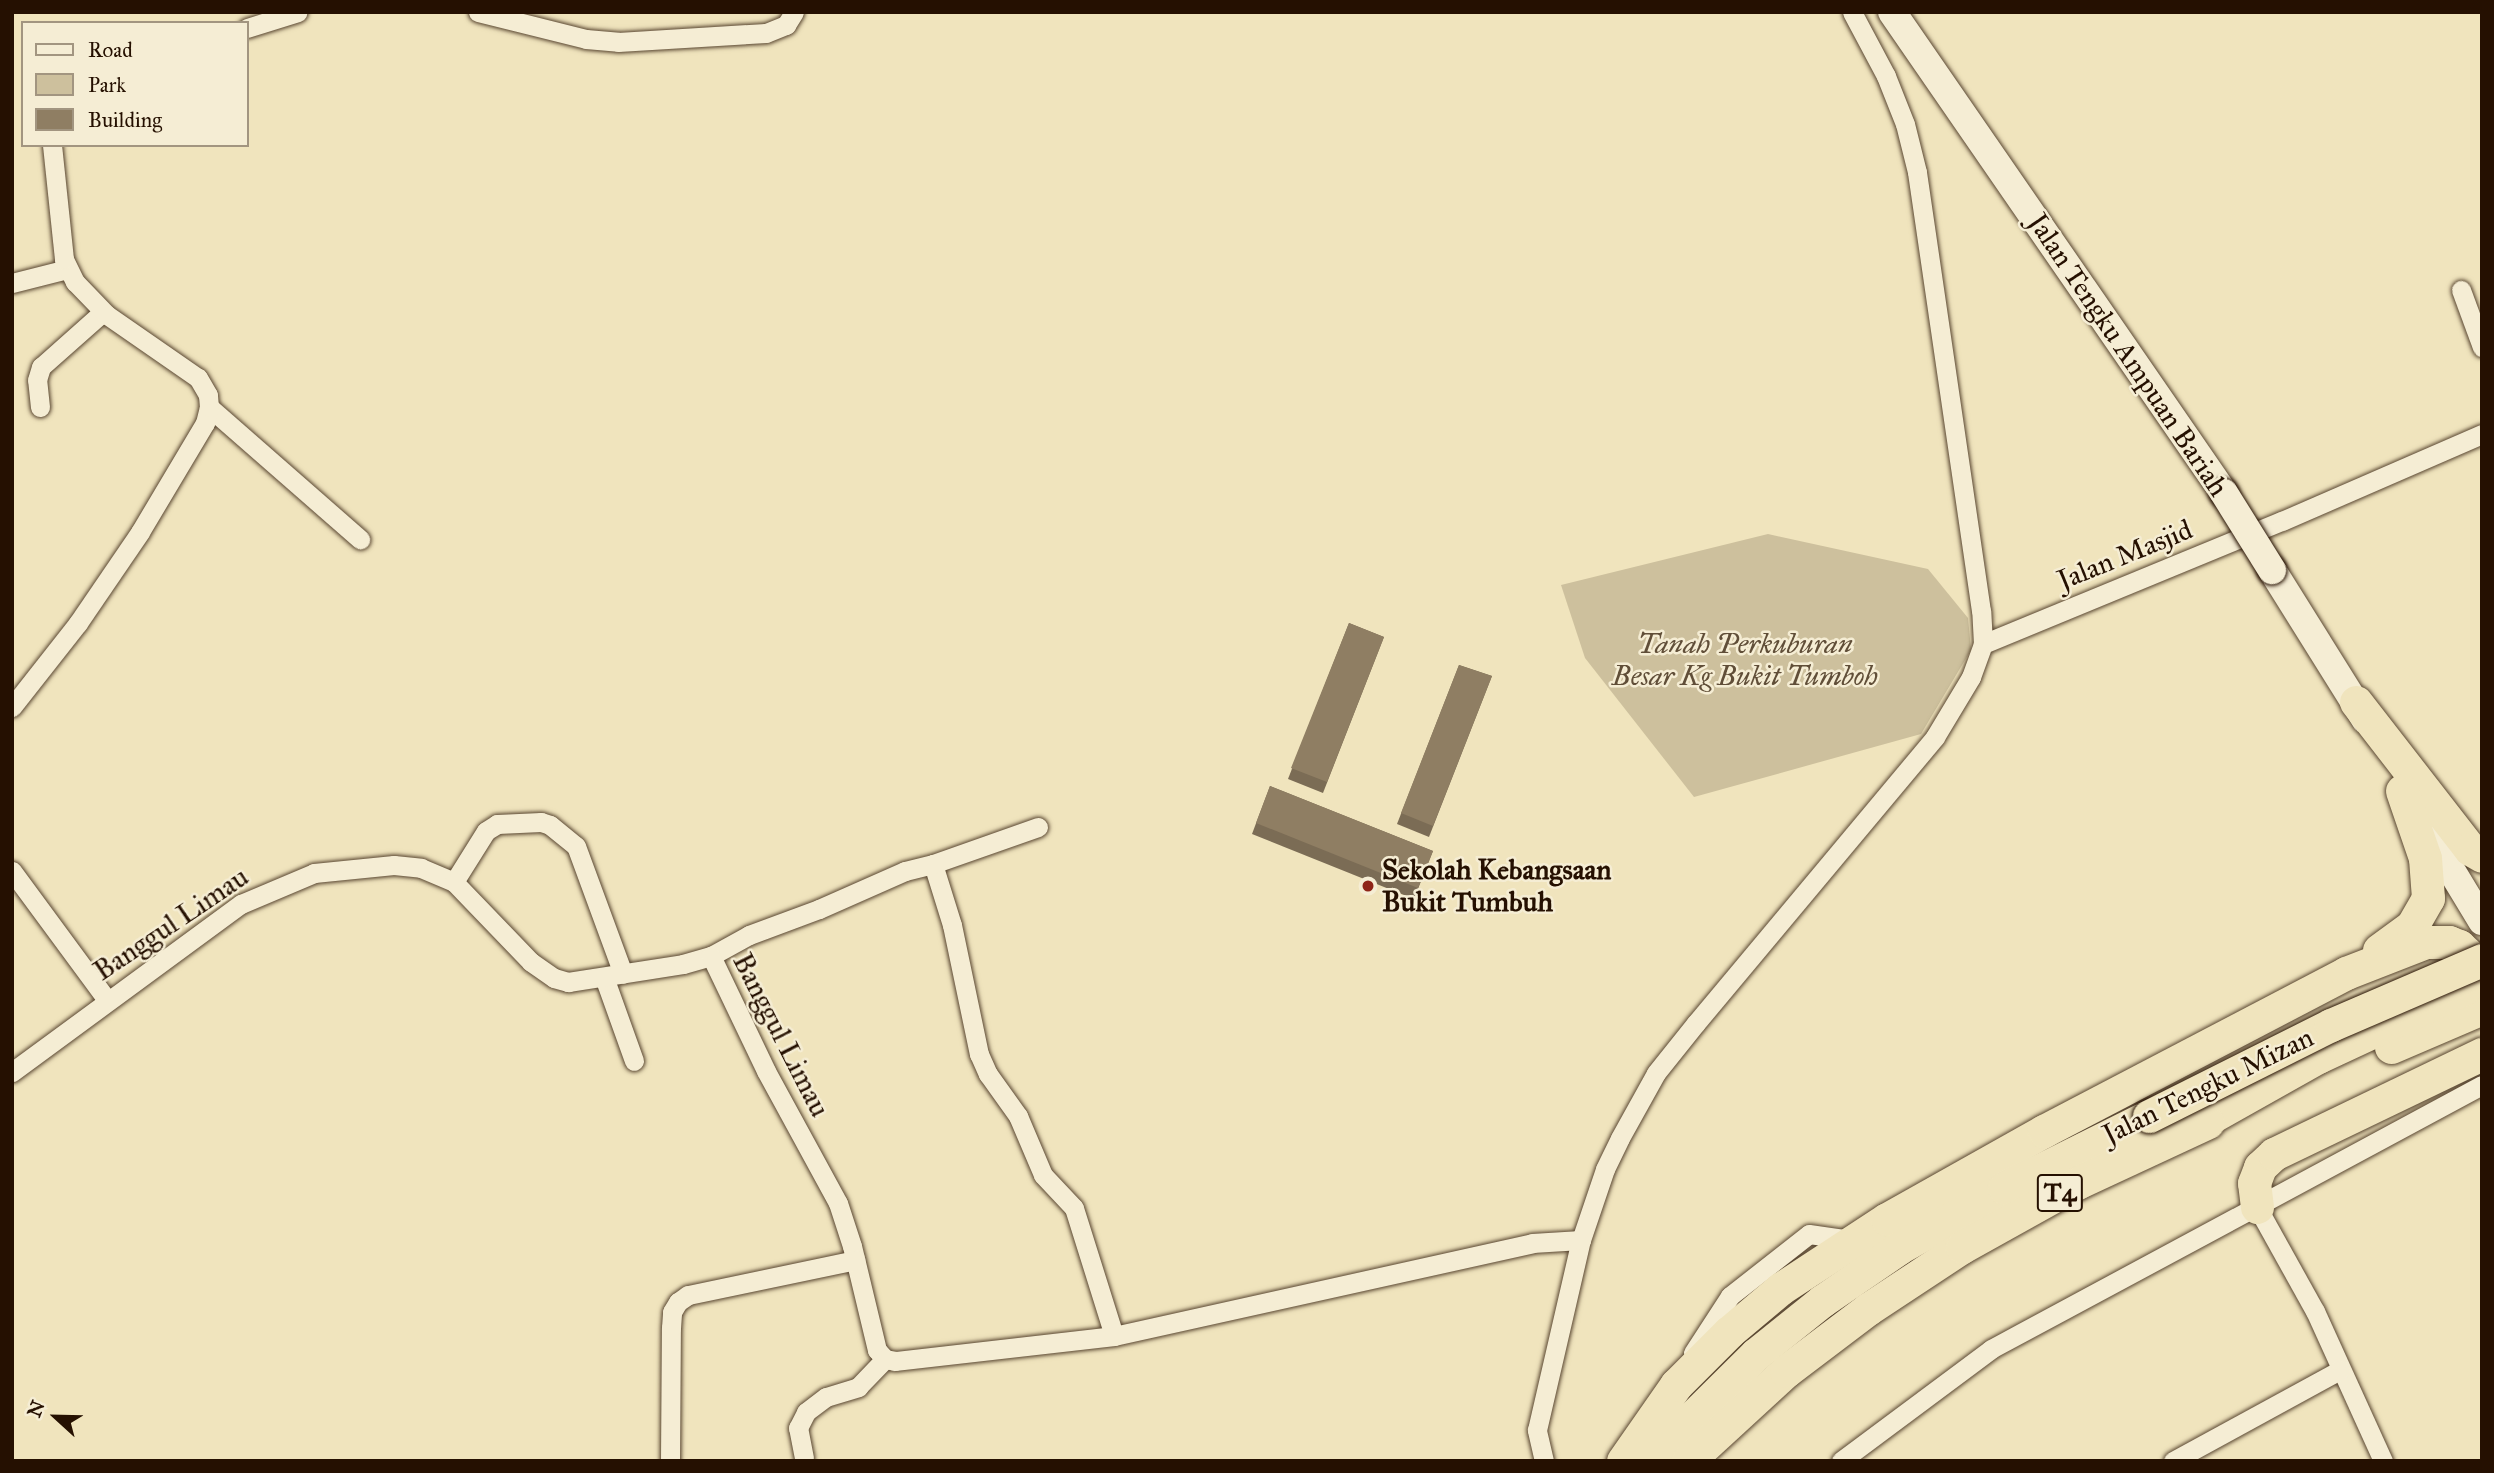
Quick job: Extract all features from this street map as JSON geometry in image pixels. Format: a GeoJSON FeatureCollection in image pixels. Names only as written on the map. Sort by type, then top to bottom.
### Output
{"type":"FeatureCollection","features":[{"type":"Feature","properties":{"kind":"highway"},"geometry":{"type":"LineString","coordinates":[[2356,702],[2470,849],[2482,856]]}},
{"type":"Feature","properties":{"kind":"highway"},"geometry":{"type":"LineString","coordinates":[[1623,1461],[1676,1385],[1729,1332],[1770,1298],[1853,1241],[2044,1131],[2346,973],[2412,926],[2428,898],[2425,858],[2402,791]]}},
{"type":"Feature","properties":{"kind":"highway"},"geometry":{"type":"LineString","coordinates":[[2189,1130],[2318,1057],[2464,989],[2471,981],[2474,970],[2471,957],[2459,946],[2435,941],[2346,973]]}},
{"type":"Feature","properties":{"kind":"highway","name":"Jalan Tengku Mizan"},"geometry":{"type":"LineString","coordinates":[[1648,1461],[1756,1354],[1822,1301],[1899,1248],[2004,1188],[2331,1025],[2482,960]]}},
{"type":"Feature","properties":{"kind":"highway","name":"Jalan Tengku Mizan"},"geometry":{"type":"LineString","coordinates":[[1688,1461],[1786,1371],[1868,1309],[1962,1247],[2079,1182],[2189,1130],[2482,1008]]}},
{"type":"Feature","properties":{"kind":"highway"},"geometry":{"type":"LineString","coordinates":[[2257,1208],[2254,1183],[2260,1167],[2274,1154],[2482,1054]]}},
{"type":"Feature","properties":{"kind":"main road","name":"Jalan Tengku Ampuan Bariah"},"geometry":{"type":"LineString","coordinates":[[1892,12],[2224,493],[2356,702],[2402,791],[2482,921]]}},
{"type":"Feature","properties":{"kind":"street"},"geometry":{"type":"LineString","coordinates":[[248,28],[298,12]]}},
{"type":"Feature","properties":{"kind":"street"},"geometry":{"type":"LineString","coordinates":[[478,12],[586,39],[618,41],[766,33],[786,24],[794,12]]}},
{"type":"Feature","properties":{"kind":"street"},"geometry":{"type":"LineString","coordinates":[[1544,1461],[1537,1430],[1581,1240],[1605,1169],[1656,1073],[1773,928],[1935,737],[1955,707],[1983,643],[1981,611],[1917,172],[1905,124],[1886,76],[1852,12]]}},
{"type":"Feature","properties":{"kind":"street"},"geometry":{"type":"LineString","coordinates":[[12,707],[78,623],[139,532],[180,468],[205,423],[209,407],[208,395],[198,378],[103,312],[75,282],[67,269],[55,202],[52,147]]}},
{"type":"Feature","properties":{"kind":"street"},"geometry":{"type":"LineString","coordinates":[[12,283],[67,269]]}},
{"type":"Feature","properties":{"kind":"street"},"geometry":{"type":"LineString","coordinates":[[2461,290],[2482,346]]}},
{"type":"Feature","properties":{"kind":"street"},"geometry":{"type":"LineString","coordinates":[[40,407],[37,380],[41,368],[103,312]]}},
{"type":"Feature","properties":{"kind":"street"},"geometry":{"type":"LineString","coordinates":[[209,407],[360,540]]}},
{"type":"Feature","properties":{"kind":"street","name":"Jalan Masjid"},"geometry":{"type":"LineString","coordinates":[[1983,643],[2282,521],[2482,434]]}},
{"type":"Feature","properties":{"kind":"street"},"geometry":{"type":"LineString","coordinates":[[454,881],[486,831],[497,824],[541,822],[550,825],[576,845],[614,975],[634,1061]]}},
{"type":"Feature","properties":{"kind":"street"},"geometry":{"type":"LineString","coordinates":[[711,956],[749,934],[819,909],[905,871],[933,864],[1038,827]]}},
{"type":"Feature","properties":{"kind":"street","name":"Banggul Limau"},"geometry":{"type":"LineString","coordinates":[[12,1072],[241,904],[296,879],[348,868],[394,864],[421,868],[454,881],[545,973],[568,982],[693,962],[711,956],[766,1071],[838,1203],[877,1350],[885,1359]]}},
{"type":"Feature","properties":{"kind":"street"},"geometry":{"type":"LineString","coordinates":[[933,864],[949,914],[979,1054],[988,1074],[1018,1116],[1043,1175],[1074,1208],[1114,1336]]}},
{"type":"Feature","properties":{"kind":"street"},"geometry":{"type":"LineString","coordinates":[[12,871],[107,1000]]}},
{"type":"Feature","properties":{"kind":"street"},"geometry":{"type":"LineString","coordinates":[[1841,1461],[1992,1349],[2482,1085]]}},
{"type":"Feature","properties":{"kind":"street"},"geometry":{"type":"LineString","coordinates":[[2257,1208],[2315,1311],[2383,1461]]}},
{"type":"Feature","properties":{"kind":"street"},"geometry":{"type":"LineString","coordinates":[[804,1458],[798,1428],[806,1412],[826,1398],[858,1387],[885,1359],[895,1361],[1114,1336],[1532,1244],[1581,1240]]}},
{"type":"Feature","properties":{"kind":"street"},"geometry":{"type":"LineString","coordinates":[[670,1461],[671,1328],[672,1312],[678,1302],[688,1295],[855,1260]]}},
{"type":"Feature","properties":{"kind":"street"},"geometry":{"type":"LineString","coordinates":[[2176,1460],[2340,1370]]}},
{"type":"Feature","properties":{"kind":"green space","name":"Tanah Perkuburan Besar Kg Bukit Tumboh"},"geometry":{"type":"Polygon","coordinates":[[[1768,534],[1928,569],[1968,618],[1971,650],[1921,734],[1694,797],[1585,658],[1561,585],[1768,534]]]}},
{"type":"Feature","properties":{"kind":"building"},"geometry":{"type":"Polygon","coordinates":[[[1349,623],[1384,637],[1327,782],[1291,768],[1349,623]]]}},
{"type":"Feature","properties":{"kind":"building"},"geometry":{"type":"Polygon","coordinates":[[[1459,665],[1492,676],[1433,826],[1401,813],[1459,665]]]}},
{"type":"Feature","properties":{"kind":"building"},"geometry":{"type":"Polygon","coordinates":[[[1270,786],[1433,851],[1418,888],[1256,823],[1270,786]]]}},
{"type":"Feature","properties":{"kind":"place","name":"Sekolah Kebangsaan Bukit Tumbuh"},"geometry":{"type":"Point","coordinates":[1368,886]}}]}
